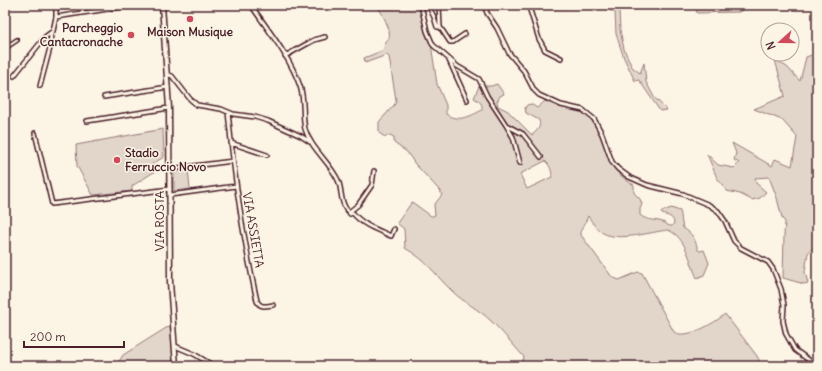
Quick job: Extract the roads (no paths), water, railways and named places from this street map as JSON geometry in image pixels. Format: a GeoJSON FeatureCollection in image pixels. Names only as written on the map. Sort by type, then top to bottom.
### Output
{"type":"FeatureCollection","features":[{"type":"Feature","properties":{"kind":"street"},"geometry":{"type":"LineString","coordinates":[[40,86],[50,48],[51,33],[56,17],[56,5]]}},
{"type":"Feature","properties":{"kind":"street"},"geometry":{"type":"LineString","coordinates":[[56,17],[134,5]]}},
{"type":"Feature","properties":{"kind":"street","name":"VIA ROSTA"},"geometry":{"type":"LineString","coordinates":[[162,5],[169,108],[170,292],[176,366]]}},
{"type":"Feature","properties":{"kind":"street"},"geometry":{"type":"LineString","coordinates":[[251,5],[286,56],[300,87],[304,104],[305,127],[310,142]]}},
{"type":"Feature","properties":{"kind":"street"},"geometry":{"type":"LineString","coordinates":[[421,5],[427,31],[433,45],[457,66],[479,79],[487,96],[513,137],[520,163]]}},
{"type":"Feature","properties":{"kind":"street"},"geometry":{"type":"LineString","coordinates":[[428,5],[437,27],[440,27],[450,42],[453,42],[465,34]]}},
{"type":"Feature","properties":{"kind":"street"},"geometry":{"type":"LineString","coordinates":[[439,5],[440,27]]}},
{"type":"Feature","properties":{"kind":"street"},"geometry":{"type":"LineString","coordinates":[[484,5],[510,54],[516,64],[524,71],[534,90],[539,95],[561,105],[583,110],[594,119],[602,134],[612,162],[618,169],[629,177],[647,185],[682,194],[718,211],[734,241],[741,248],[768,262],[775,273],[781,289],[784,306],[783,321],[786,334],[795,350],[816,366]]}},
{"type":"Feature","properties":{"kind":"street"},"geometry":{"type":"LineString","coordinates":[[520,5],[529,7],[568,5]]}},
{"type":"Feature","properties":{"kind":"street"},"geometry":{"type":"LineString","coordinates":[[529,7],[539,39],[545,50],[561,58]]}},
{"type":"Feature","properties":{"kind":"street"},"geometry":{"type":"LineString","coordinates":[[14,76],[45,37],[51,33]]}},
{"type":"Feature","properties":{"kind":"street"},"geometry":{"type":"LineString","coordinates":[[286,56],[314,40],[325,37]]}},
{"type":"Feature","properties":{"kind":"street"},"geometry":{"type":"LineString","coordinates":[[5,48],[17,40]]}},
{"type":"Feature","properties":{"kind":"street"},"geometry":{"type":"LineString","coordinates":[[447,57],[467,100]]}},
{"type":"Feature","properties":{"kind":"street"},"geometry":{"type":"LineString","coordinates":[[167,74],[172,76],[194,103],[200,106],[256,117],[301,136],[310,142],[330,166],[338,180],[345,207],[350,214],[353,214],[357,219],[365,224],[391,236],[394,229]]}},
{"type":"Feature","properties":{"kind":"street"},"geometry":{"type":"LineString","coordinates":[[104,97],[168,87]]}},
{"type":"Feature","properties":{"kind":"street"},"geometry":{"type":"LineString","coordinates":[[87,121],[169,108]]}},
{"type":"Feature","properties":{"kind":"street","name":"VIA ASSIETTA"},"geometry":{"type":"LineString","coordinates":[[228,112],[236,186],[257,301],[261,306],[273,305]]}},
{"type":"Feature","properties":{"kind":"street"},"geometry":{"type":"LineString","coordinates":[[506,125],[523,134],[541,157]]}},
{"type":"Feature","properties":{"kind":"street"},"geometry":{"type":"LineString","coordinates":[[34,133],[52,204],[170,189]]}},
{"type":"Feature","properties":{"kind":"street"},"geometry":{"type":"LineString","coordinates":[[231,143],[267,156]]}},
{"type":"Feature","properties":{"kind":"street"},"geometry":{"type":"LineString","coordinates":[[170,169],[233,161]]}},
{"type":"Feature","properties":{"kind":"street"},"geometry":{"type":"LineString","coordinates":[[349,212],[358,205],[372,186],[374,170]]}},
{"type":"Feature","properties":{"kind":"street"},"geometry":{"type":"LineString","coordinates":[[170,195],[236,186]]}},
{"type":"Feature","properties":{"kind":"street"},"geometry":{"type":"LineString","coordinates":[[175,346],[194,354],[214,366]]}},
{"type":"Feature","properties":{"kind":"place","name":"Maison Musique"},"geometry":{"type":"Point","coordinates":[190,19]}},
{"type":"Feature","properties":{"kind":"place","name":"Parcheggio Cantacronache"},"geometry":{"type":"Point","coordinates":[131,35]}},
{"type":"Feature","properties":{"kind":"place","name":"Stadio Ferruccio Novo"},"geometry":{"type":"Point","coordinates":[117,160]}}]}
